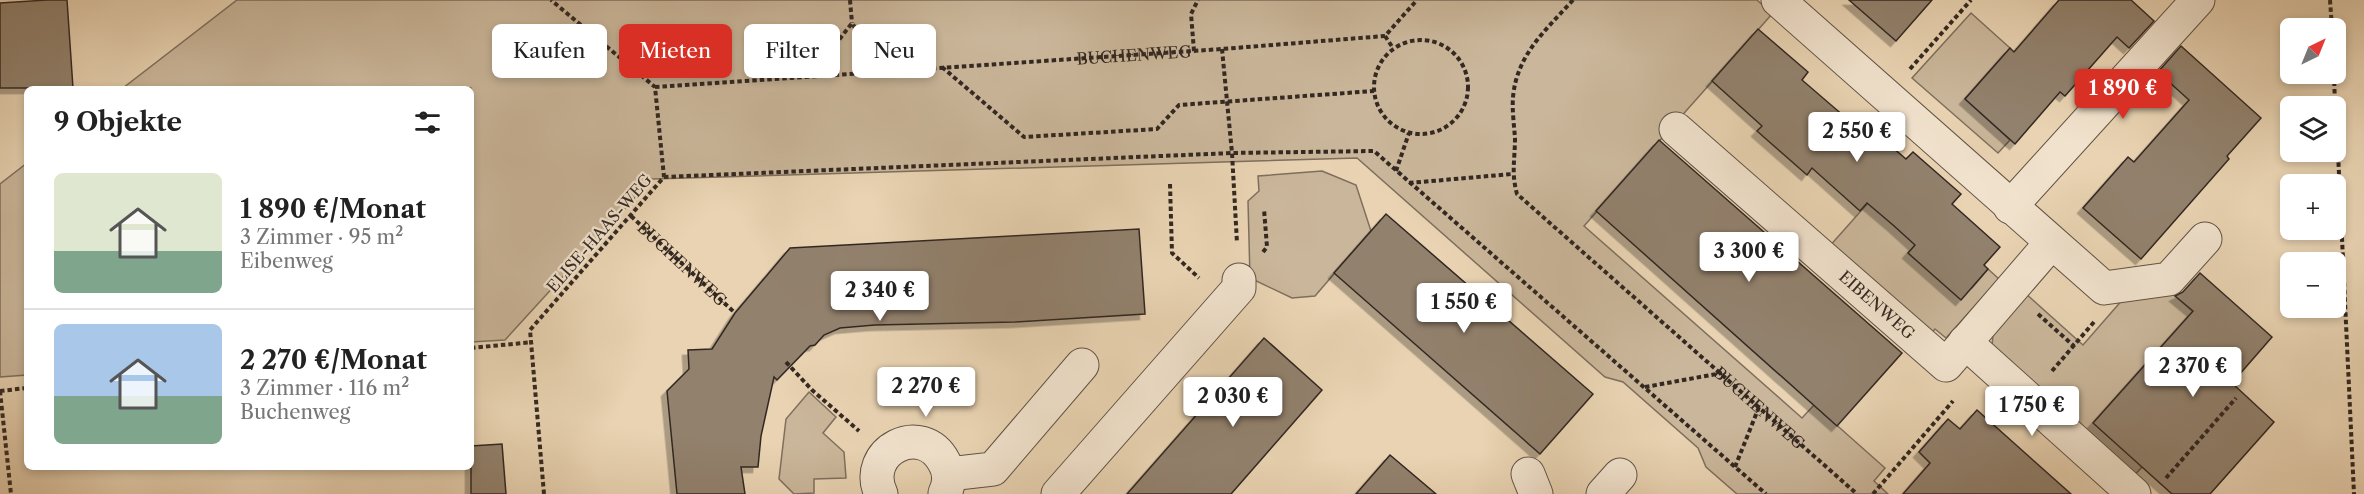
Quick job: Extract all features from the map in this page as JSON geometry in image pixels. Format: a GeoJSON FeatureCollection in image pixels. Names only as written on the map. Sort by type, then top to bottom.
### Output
{"type":"FeatureCollection","features":[{"type":"Feature","properties":{"kind":"street"},"geometry":{"type":"LineString","coordinates":[[1778,0],[2104,288],[2169,279],[2205,239]]}},
{"type":"Feature","properties":{"kind":"street"},"geometry":{"type":"LineString","coordinates":[[2010,207],[2198,0]]}},
{"type":"Feature","properties":{"kind":"street","name":"EIBENWEG"},"geometry":{"type":"LineString","coordinates":[[1676,129],[1946,365],[2051,243]]}},
{"type":"Feature","properties":{"kind":"street"},"geometry":{"type":"LineString","coordinates":[[1058,494],[1234,282]]}},
{"type":"Feature","properties":{"kind":"street"},"geometry":{"type":"LineString","coordinates":[[1965,342],[2028,399],[2147,490]]}},
{"type":"Feature","properties":{"kind":"street"},"geometry":{"type":"LineString","coordinates":[[881,494],[877,481],[880,462],[885,454],[903,443],[913,442],[933,448],[946,464],[947,484],[993,469],[1082,365]]}},
{"type":"Feature","properties":{"kind":"path"},"geometry":{"type":"LineString","coordinates":[[551,0],[655,87]]}},
{"type":"Feature","properties":{"kind":"path"},"geometry":{"type":"LineString","coordinates":[[840,38],[852,22],[850,0]]}},
{"type":"Feature","properties":{"kind":"path"},"geometry":{"type":"LineString","coordinates":[[1194,51],[1191,14],[1198,0]]}},
{"type":"Feature","properties":{"kind":"path"},"geometry":{"type":"LineString","coordinates":[[1393,48],[1385,36],[1417,0]]}},
{"type":"Feature","properties":{"kind":"path"},"geometry":{"type":"LineString","coordinates":[[1573,0],[1525,54],[1515,79],[1513,100],[1515,141],[1512,174],[1516,194],[1722,373]]}},
{"type":"Feature","properties":{"kind":"path"},"geometry":{"type":"LineString","coordinates":[[1888,95],[1971,0]]}},
{"type":"Feature","properties":{"kind":"path"},"geometry":{"type":"LineString","coordinates":[[2330,0],[2331,18]]}},
{"type":"Feature","properties":{"kind":"path","name":"BUCHENWEG"},"geometry":{"type":"LineString","coordinates":[[936,68],[1385,36]]}},
{"type":"Feature","properties":{"kind":"path"},"geometry":{"type":"LineString","coordinates":[[1421,39],[1435,41],[1448,48],[1459,58],[1467,78],[1467,100],[1461,114],[1451,124],[1431,133],[1409,133],[1396,128],[1386,119],[1378,108],[1373,82],[1384,57],[1393,48],[1407,41],[1421,39]]}},
{"type":"Feature","properties":{"kind":"path"},"geometry":{"type":"LineString","coordinates":[[1222,49],[1232,153],[1234,282]]}},
{"type":"Feature","properties":{"kind":"path"},"geometry":{"type":"LineString","coordinates":[[942,68],[1024,137],[1156,129],[1179,105],[1374,92]]}},
{"type":"Feature","properties":{"kind":"path","name":"BUCHENWEG"},"geometry":{"type":"LineString","coordinates":[[655,87],[783,78]]}},
{"type":"Feature","properties":{"kind":"path","name":"ELISE-HAAS-WEG"},"geometry":{"type":"LineString","coordinates":[[544,494],[530,330],[664,177],[655,87]]}},
{"type":"Feature","properties":{"kind":"path"},"geometry":{"type":"LineString","coordinates":[[1396,171],[1409,133]]}},
{"type":"Feature","properties":{"kind":"path"},"geometry":{"type":"LineString","coordinates":[[664,177],[1232,153],[1374,151],[1766,494]]}},
{"type":"Feature","properties":{"kind":"path"},"geometry":{"type":"LineString","coordinates":[[2338,162],[2354,494]]}},
{"type":"Feature","properties":{"kind":"path"},"geometry":{"type":"LineString","coordinates":[[1409,183],[1512,174]]}},
{"type":"Feature","properties":{"kind":"path"},"geometry":{"type":"LineString","coordinates":[[1170,184],[1172,253],[1234,282]]}},
{"type":"Feature","properties":{"kind":"path"},"geometry":{"type":"LineString","coordinates":[[1234,282],[1255,263],[1267,247],[1264,209]]}},
{"type":"Feature","properties":{"kind":"path","name":"BUCHENWEG"},"geometry":{"type":"LineString","coordinates":[[631,216],[735,313]]}},
{"type":"Feature","properties":{"kind":"path"},"geometry":{"type":"LineString","coordinates":[[2028,399],[2108,307],[2104,288]]}},
{"type":"Feature","properties":{"kind":"path"},"geometry":{"type":"LineString","coordinates":[[2010,290],[2074,346]]}},
{"type":"Feature","properties":{"kind":"path"},"geometry":{"type":"LineString","coordinates":[[474,348],[532,342]]}},
{"type":"Feature","properties":{"kind":"path"},"geometry":{"type":"LineString","coordinates":[[786,362],[812,390],[862,433]]}},
{"type":"Feature","properties":{"kind":"path","name":"BUCHENWEG"},"geometry":{"type":"LineString","coordinates":[[1644,387],[1722,373],[1857,494]]}},
{"type":"Feature","properties":{"kind":"path"},"geometry":{"type":"LineString","coordinates":[[11,494],[0,391],[24,388]]}},
{"type":"Feature","properties":{"kind":"path"},"geometry":{"type":"LineString","coordinates":[[2147,490],[2236,398]]}},
{"type":"Feature","properties":{"kind":"path"},"geometry":{"type":"LineString","coordinates":[[1873,494],[1955,399]]}},
{"type":"Feature","properties":{"kind":"path"},"geometry":{"type":"LineString","coordinates":[[1734,467],[1759,407]]}},
{"type":"Feature","properties":{"kind":"shaded area"},"geometry":{"type":"Polygon","coordinates":[[[237,0],[1757,0],[1772,14],[1584,226],[1802,418],[1814,405],[1885,468],[1874,481],[1888,494],[1737,494],[1706,467],[1698,448],[1623,382],[1605,377],[1357,158],[652,179],[505,340],[474,342],[474,86],[126,86],[237,0]]]}},
{"type":"Feature","properties":{"kind":"shaded area"},"geometry":{"type":"Polygon","coordinates":[[[1971,13],[2010,48],[1965,99],[2010,140],[1998,153],[1912,78],[1971,13]]]}},
{"type":"Feature","properties":{"kind":"shaded area"},"geometry":{"type":"Polygon","coordinates":[[[24,165],[24,375],[0,377],[0,184],[24,165]]]}},
{"type":"Feature","properties":{"kind":"shaded area"},"geometry":{"type":"Polygon","coordinates":[[[1322,171],[1356,185],[1371,231],[1315,296],[1292,298],[1250,278],[1248,201],[1259,191],[1258,176],[1322,171]]]}},
{"type":"Feature","properties":{"kind":"shaded area"},"geometry":{"type":"Polygon","coordinates":[[[1868,203],[1916,245],[1909,254],[1957,296],[1972,288],[1988,269],[1999,279],[1946,338],[1935,329],[1928,337],[1828,248],[1868,203]]]}},
{"type":"Feature","properties":{"kind":"shaded area"},"geometry":{"type":"Polygon","coordinates":[[[2024,292],[2083,345],[2124,298],[2173,294],[2199,317],[2142,467],[2130,480],[1992,347],[1993,334],[2024,292]]]}},
{"type":"Feature","properties":{"kind":"shaded area"},"geometry":{"type":"Polygon","coordinates":[[[809,392],[836,417],[823,433],[844,452],[846,478],[814,479],[814,493],[794,494],[779,479],[786,419],[809,392]]]}},
{"type":"Feature","properties":{"kind":"building"},"geometry":{"type":"Polygon","coordinates":[[[67,0],[73,86],[0,88],[0,3],[67,0]]]}},
{"type":"Feature","properties":{"kind":"building"},"geometry":{"type":"Polygon","coordinates":[[[1849,0],[1932,0],[1896,41],[1849,0]]]}},
{"type":"Feature","properties":{"kind":"building"},"geometry":{"type":"Polygon","coordinates":[[[2059,0],[2131,0],[2154,21],[2129,48],[2117,37],[2065,96],[2060,92],[2015,144],[1965,99],[2010,48],[2014,52],[2059,0]]]}},
{"type":"Feature","properties":{"kind":"building"},"geometry":{"type":"Polygon","coordinates":[[[1758,29],[1808,72],[1802,80],[1852,123],[1857,117],[1906,159],[1913,152],[1961,194],[1952,204],[2000,247],[1984,265],[1988,269],[1961,300],[1908,253],[1915,245],[1893,225],[1867,203],[1860,211],[1812,168],[1807,175],[1757,131],[1762,126],[1712,81],[1758,29]]]}},
{"type":"Feature","properties":{"kind":"building"},"geometry":{"type":"Polygon","coordinates":[[[2181,46],[2261,118],[2227,156],[2229,159],[2141,259],[2083,208],[2128,157],[2134,162],[2189,100],[2158,72],[2181,46]]]}},
{"type":"Feature","properties":{"kind":"building"},"geometry":{"type":"Polygon","coordinates":[[[1659,140],[1902,353],[1837,426],[1596,211],[1659,140]]]}},
{"type":"Feature","properties":{"kind":"building"},"geometry":{"type":"Polygon","coordinates":[[[1386,214],[1593,394],[1540,454],[1334,273],[1386,214]]]}},
{"type":"Feature","properties":{"kind":"building"},"geometry":{"type":"Polygon","coordinates":[[[1139,229],[1145,314],[1015,322],[840,328],[824,335],[815,345],[810,346],[777,380],[774,377],[761,436],[758,467],[741,467],[745,494],[677,494],[667,391],[689,369],[688,350],[712,349],[735,313],[790,248],[1139,229]]]}},
{"type":"Feature","properties":{"kind":"building"},"geometry":{"type":"Polygon","coordinates":[[[2200,273],[2272,337],[2232,383],[2274,422],[2210,494],[2172,494],[2093,423],[2193,311],[2175,296],[2183,292],[2200,273]]]}},
{"type":"Feature","properties":{"kind":"building"},"geometry":{"type":"Polygon","coordinates":[[[1264,338],[1322,390],[1231,494],[1127,494],[1264,338]]]}},
{"type":"Feature","properties":{"kind":"building"},"geometry":{"type":"Polygon","coordinates":[[[1977,410],[2071,494],[1903,494],[1930,463],[1919,452],[1948,419],[1960,429],[1977,410]]]}},
{"type":"Feature","properties":{"kind":"building"},"geometry":{"type":"Polygon","coordinates":[[[502,444],[506,494],[471,494],[474,446],[502,444]]]}},
{"type":"Feature","properties":{"kind":"building"},"geometry":{"type":"Polygon","coordinates":[[[1390,455],[1436,494],[1356,494],[1390,455]]]}}]}
